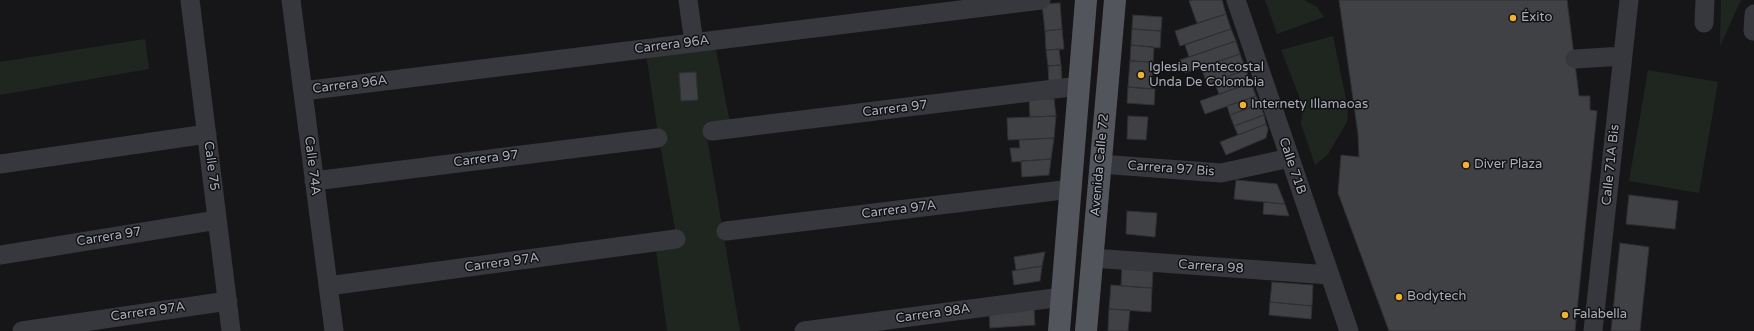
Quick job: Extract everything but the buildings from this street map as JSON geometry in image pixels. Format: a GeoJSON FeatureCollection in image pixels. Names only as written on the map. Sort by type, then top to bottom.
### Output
{"type":"FeatureCollection","features":[{"type":"Feature","properties":{"kind":"main road","name":"Avenida Calle 72"},"geometry":{"type":"LineString","coordinates":[[1059,331],[1086,0]]}},
{"type":"Feature","properties":{"kind":"main road","name":"Avenida Calle 72"},"geometry":{"type":"LineString","coordinates":[[1086,331],[1115,0]]}},
{"type":"Feature","properties":{"kind":"street","name":"Calle 75"},"geometry":{"type":"LineString","coordinates":[[190,0],[231,331]]}},
{"type":"Feature","properties":{"kind":"street","name":"Calle 74A"},"geometry":{"type":"LineString","coordinates":[[291,0],[334,331]]}},
{"type":"Feature","properties":{"kind":"street"},"geometry":{"type":"LineString","coordinates":[[688,0],[694,43]]}},
{"type":"Feature","properties":{"kind":"street","name":"Carrera 96A"},"geometry":{"type":"LineString","coordinates":[[303,91],[1041,0]]}},
{"type":"Feature","properties":{"kind":"street","name":"Calle 71B"},"geometry":{"type":"LineString","coordinates":[[1236,0],[1349,331]]}},
{"type":"Feature","properties":{"kind":"street","name":"Calle 71A Bis"},"geometry":{"type":"LineString","coordinates":[[1593,331],[1598,216],[1623,56],[1629,0]]}},
{"type":"Feature","properties":{"kind":"street"},"geometry":{"type":"LineString","coordinates":[[1704,24],[1705,0]]}},
{"type":"Feature","properties":{"kind":"street"},"geometry":{"type":"LineString","coordinates":[[1574,59],[1623,56]]}},
{"type":"Feature","properties":{"kind":"street","name":"Carrera 97"},"geometry":{"type":"LineString","coordinates":[[712,131],[1079,86]]}},
{"type":"Feature","properties":{"kind":"street"},"geometry":{"type":"LineString","coordinates":[[0,164],[207,134]]}},
{"type":"Feature","properties":{"kind":"street","name":"Carrera 97"},"geometry":{"type":"LineString","coordinates":[[314,181],[658,138]]}},
{"type":"Feature","properties":{"kind":"street","name":"Carrera 97 Bis"},"geometry":{"type":"LineString","coordinates":[[1100,164],[1221,173],[1290,158]]}},
{"type":"Feature","properties":{"kind":"street","name":"Carrera 97A"},"geometry":{"type":"LineString","coordinates":[[726,232],[1071,190]]}},
{"type":"Feature","properties":{"kind":"street","name":"Carrera 97"},"geometry":{"type":"LineString","coordinates":[[0,255],[217,220]]}},
{"type":"Feature","properties":{"kind":"street","name":"Carrera 97A"},"geometry":{"type":"LineString","coordinates":[[328,286],[676,239]]}},
{"type":"Feature","properties":{"kind":"street","name":"Carrera 98"},"geometry":{"type":"LineString","coordinates":[[1092,258],[1330,275]]}},
{"type":"Feature","properties":{"kind":"street","name":"Carrera 98A"},"geometry":{"type":"LineString","coordinates":[[804,331],[1062,297]]}},
{"type":"Feature","properties":{"kind":"street","name":"Carrera 97A"},"geometry":{"type":"LineString","coordinates":[[22,331],[228,301]]}},
{"type":"Feature","properties":{"kind":"shaded area"},"geometry":{"type":"Polygon","coordinates":[[[1265,0],[1304,0],[1317,7],[1324,17],[1277,34],[1265,0]]]}},
{"type":"Feature","properties":{"kind":"shaded area"},"geometry":{"type":"Polygon","coordinates":[[[1721,0],[1741,0],[1720,46],[1721,0]]]}},
{"type":"Feature","properties":{"kind":"shaded area"},"geometry":{"type":"Polygon","coordinates":[[[1333,36],[1348,109],[1347,122],[1328,154],[1315,165],[1301,124],[1303,106],[1281,50],[1333,36]]]}},
{"type":"Feature","properties":{"kind":"shaded area"},"geometry":{"type":"Polygon","coordinates":[[[145,39],[149,69],[0,95],[0,62],[145,39]]]}},
{"type":"Feature","properties":{"kind":"shaded area"},"geometry":{"type":"Polygon","coordinates":[[[715,45],[730,123],[705,126],[740,331],[667,331],[655,243],[677,240],[646,54],[715,45]]]}},
{"type":"Feature","properties":{"kind":"shaded area"},"geometry":{"type":"Polygon","coordinates":[[[1648,70],[1718,82],[1699,193],[1629,181],[1648,70]]]}},
{"type":"Feature","properties":{"kind":"place","name":"Éxito"},"geometry":{"type":"Point","coordinates":[1513,18]}},
{"type":"Feature","properties":{"kind":"place","name":"Iglesia Pentecostal Unda De Colombia"},"geometry":{"type":"Point","coordinates":[1141,75]}},
{"type":"Feature","properties":{"kind":"place","name":"Internety Illamaoas"},"geometry":{"type":"Point","coordinates":[1243,105]}},
{"type":"Feature","properties":{"kind":"place","name":"Diver Plaza"},"geometry":{"type":"Point","coordinates":[1466,165]}},
{"type":"Feature","properties":{"kind":"place","name":"Bodytech"},"geometry":{"type":"Point","coordinates":[1399,297]}},
{"type":"Feature","properties":{"kind":"place","name":"Falabella"},"geometry":{"type":"Point","coordinates":[1565,315]}}]}
